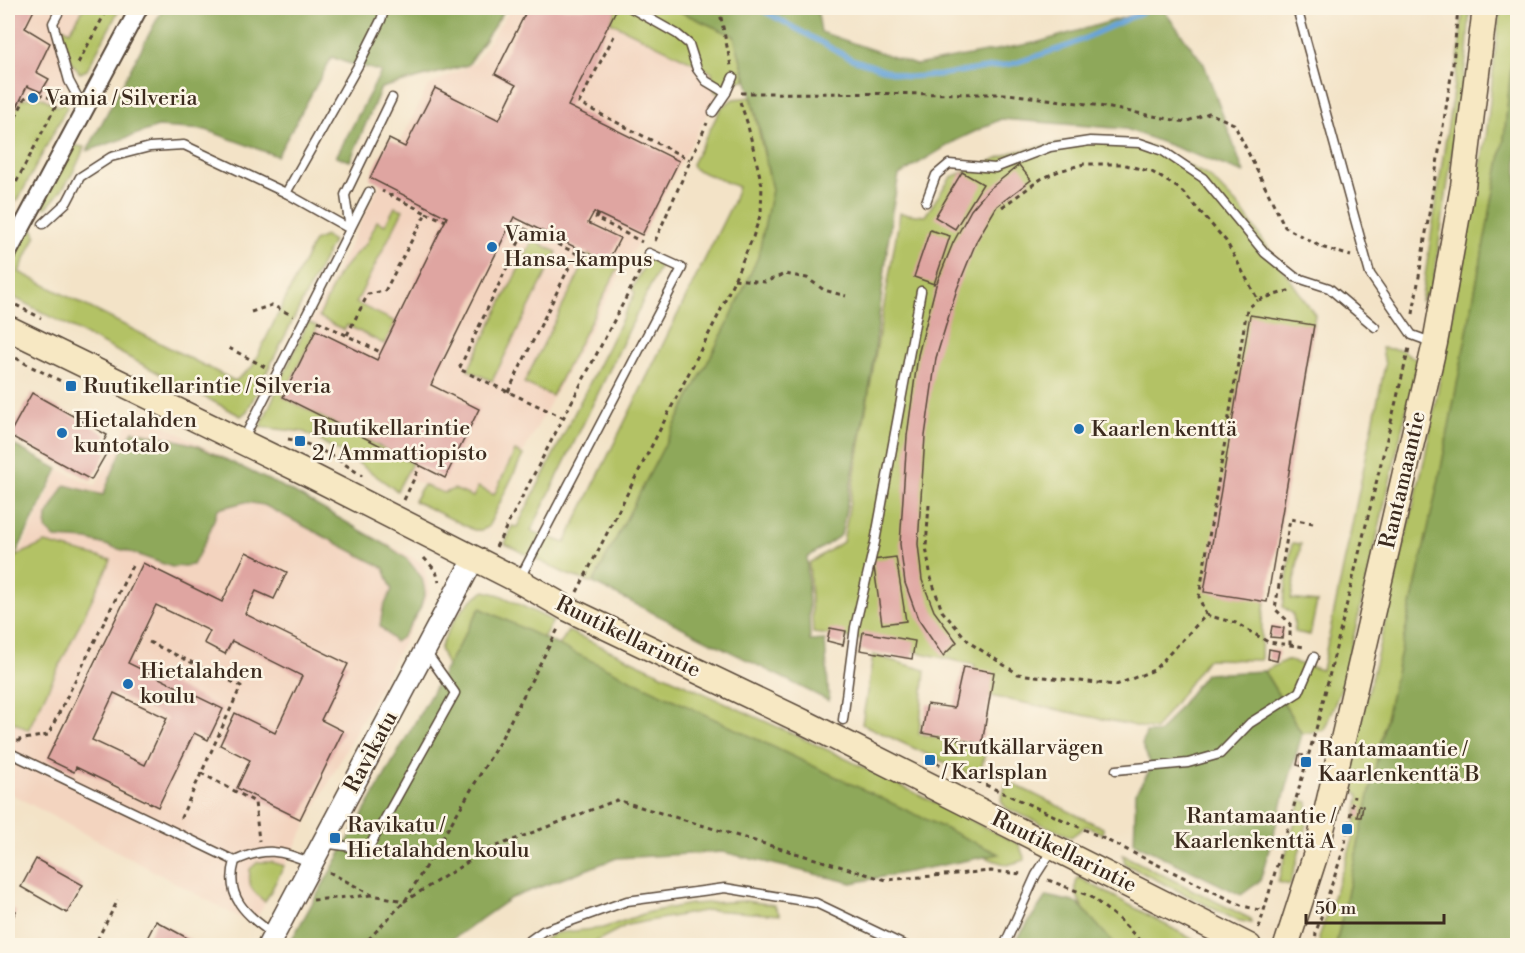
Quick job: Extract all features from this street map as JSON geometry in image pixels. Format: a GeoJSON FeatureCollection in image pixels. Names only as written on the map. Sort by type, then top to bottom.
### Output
{"type":"FeatureCollection","features":[{"type":"Feature","properties":{"kind":"main road","name":"Rantamaantie"},"geometry":{"type":"LineString","coordinates":[[1286,945],[1318,847],[1435,343],[1463,186],[1485,8]]}},
{"type":"Feature","properties":{"kind":"main road","name":"Ruutikellarintie"},"geometry":{"type":"LineString","coordinates":[[8,328],[474,558],[568,609],[810,725],[1053,848],[1254,940]]}},
{"type":"Feature","properties":{"kind":"street"},"geometry":{"type":"LineString","coordinates":[[8,253],[139,8]]}},
{"type":"Feature","properties":{"kind":"street","name":"Ravikatu"},"geometry":{"type":"LineString","coordinates":[[271,940],[474,558]]}},
{"type":"Feature","properties":{"kind":"lane"},"geometry":{"type":"LineString","coordinates":[[61,8],[53,22],[69,81],[84,109]]}},
{"type":"Feature","properties":{"kind":"lane"},"geometry":{"type":"LineString","coordinates":[[286,193],[359,64],[385,8]]}},
{"type":"Feature","properties":{"kind":"lane"},"geometry":{"type":"LineString","coordinates":[[632,8],[677,34],[689,44],[697,69],[706,81],[726,93]]}},
{"type":"Feature","properties":{"kind":"lane"},"geometry":{"type":"LineString","coordinates":[[1297,8],[1371,274],[1412,335],[1435,343]]}},
{"type":"Feature","properties":{"kind":"lane"},"geometry":{"type":"LineString","coordinates":[[713,112],[726,93],[733,77]]}},
{"type":"Feature","properties":{"kind":"lane"},"geometry":{"type":"LineString","coordinates":[[350,229],[345,195],[392,98]]}},
{"type":"Feature","properties":{"kind":"lane"},"geometry":{"type":"LineString","coordinates":[[926,202],[936,175],[949,164],[995,168],[1050,147],[1090,141],[1140,143],[1163,152],[1203,178],[1265,253],[1295,277],[1329,288],[1376,327]]}},
{"type":"Feature","properties":{"kind":"lane"},"geometry":{"type":"LineString","coordinates":[[43,224],[67,202],[80,177],[111,156],[150,147],[184,145],[286,193],[350,229]]}},
{"type":"Feature","properties":{"kind":"lane"},"geometry":{"type":"LineString","coordinates":[[242,443],[369,192]]}},
{"type":"Feature","properties":{"kind":"lane"},"geometry":{"type":"LineString","coordinates":[[519,581],[682,268],[651,250]]}},
{"type":"Feature","properties":{"kind":"lane"},"geometry":{"type":"LineString","coordinates":[[843,720],[855,627],[874,542],[921,291]]}},
{"type":"Feature","properties":{"kind":"lane"},"geometry":{"type":"LineString","coordinates":[[322,843],[368,849],[455,693],[425,650]]}},
{"type":"Feature","properties":{"kind":"lane"},"geometry":{"type":"LineString","coordinates":[[1116,770],[1188,763],[1220,754],[1250,723],[1299,692],[1314,657]]}},
{"type":"Feature","properties":{"kind":"lane"},"geometry":{"type":"LineString","coordinates":[[9,752],[236,861]]}},
{"type":"Feature","properties":{"kind":"lane"},"geometry":{"type":"LineString","coordinates":[[1004,945],[1036,875],[1053,848]]}},
{"type":"Feature","properties":{"kind":"lane"},"geometry":{"type":"LineString","coordinates":[[271,940],[245,913],[233,889],[233,869],[236,861],[252,853],[272,851],[290,854],[311,864]]}},
{"type":"Feature","properties":{"kind":"lane"},"geometry":{"type":"LineString","coordinates":[[522,945],[543,931],[627,901],[725,888],[816,903],[906,945]]}},
{"type":"Feature","properties":{"kind":"path"},"geometry":{"type":"LineString","coordinates":[[8,198],[108,8]]}},
{"type":"Feature","properties":{"kind":"path"},"geometry":{"type":"LineString","coordinates":[[362,945],[405,901],[500,741],[719,314],[753,237],[761,213],[762,185],[747,122],[733,77],[719,8]]}},
{"type":"Feature","properties":{"kind":"path"},"geometry":{"type":"LineString","coordinates":[[1254,940],[1318,722],[1412,335],[1414,309],[1453,64],[1458,8]]}},
{"type":"Feature","properties":{"kind":"path"},"geometry":{"type":"LineString","coordinates":[[614,36],[579,103],[690,160]]}},
{"type":"Feature","properties":{"kind":"path"},"geometry":{"type":"LineString","coordinates":[[8,133],[26,98],[32,93],[59,100]]}},
{"type":"Feature","properties":{"kind":"path"},"geometry":{"type":"LineString","coordinates":[[474,558],[495,550],[651,250],[713,112]]}},
{"type":"Feature","properties":{"kind":"path"},"geometry":{"type":"LineString","coordinates":[[1002,207],[1041,179],[1084,164],[1122,164],[1152,172],[1180,189],[1219,232],[1258,300]]}},
{"type":"Feature","properties":{"kind":"path"},"geometry":{"type":"LineString","coordinates":[[369,192],[372,186],[446,221]]}},
{"type":"Feature","properties":{"kind":"path"},"geometry":{"type":"LineString","coordinates":[[347,335],[368,294],[385,291],[426,213]]}},
{"type":"Feature","properties":{"kind":"path"},"geometry":{"type":"LineString","coordinates":[[598,214],[596,218],[651,250]]}},
{"type":"Feature","properties":{"kind":"path"},"geometry":{"type":"LineString","coordinates":[[508,392],[576,253],[525,230],[459,369],[508,392],[564,418]]}},
{"type":"Feature","properties":{"kind":"path"},"geometry":{"type":"LineString","coordinates":[[734,279],[765,282],[785,274],[807,278],[824,290],[846,296]]}},
{"type":"Feature","properties":{"kind":"path"},"geometry":{"type":"LineString","coordinates":[[1206,615],[1199,597],[1247,309],[1258,300],[1312,283]]}},
{"type":"Feature","properties":{"kind":"path"},"geometry":{"type":"LineString","coordinates":[[250,312],[272,305],[347,335],[380,352]]}},
{"type":"Feature","properties":{"kind":"path"},"geometry":{"type":"LineString","coordinates":[[229,348],[276,374]]}},
{"type":"Feature","properties":{"kind":"path"},"geometry":{"type":"LineString","coordinates":[[14,356],[70,386]]}},
{"type":"Feature","properties":{"kind":"path"},"geometry":{"type":"LineString","coordinates":[[402,504],[420,466]]}},
{"type":"Feature","properties":{"kind":"path"},"geometry":{"type":"LineString","coordinates":[[928,504],[926,547],[931,578],[942,611],[970,643],[1017,674],[1116,685],[1154,670],[1206,615]]}},
{"type":"Feature","properties":{"kind":"path"},"geometry":{"type":"LineString","coordinates":[[1290,645],[1290,623],[1275,609],[1290,519],[1314,523]]}},
{"type":"Feature","properties":{"kind":"path"},"geometry":{"type":"LineString","coordinates":[[9,752],[19,740],[48,735],[132,566]]}},
{"type":"Feature","properties":{"kind":"path"},"geometry":{"type":"LineString","coordinates":[[1206,615],[1236,622],[1268,642],[1307,647]]}},
{"type":"Feature","properties":{"kind":"path"},"geometry":{"type":"LineString","coordinates":[[149,642],[241,686],[174,831]]}},
{"type":"Feature","properties":{"kind":"path"},"geometry":{"type":"LineString","coordinates":[[201,773],[255,802],[260,852]]}},
{"type":"Feature","properties":{"kind":"path"},"geometry":{"type":"LineString","coordinates":[[1315,945],[1316,932],[1344,848],[1354,796]]}},
{"type":"Feature","properties":{"kind":"path"},"geometry":{"type":"LineString","coordinates":[[294,895],[305,900],[372,895],[405,901],[487,850],[618,800],[886,880],[991,871],[1036,875]]}},
{"type":"Feature","properties":{"kind":"path"},"geometry":{"type":"LineString","coordinates":[[1090,832],[1243,906],[1263,911]]}},
{"type":"Feature","properties":{"kind":"path"},"geometry":{"type":"LineString","coordinates":[[311,864],[372,895]]}},
{"type":"Feature","properties":{"kind":"path"},"geometry":{"type":"LineString","coordinates":[[1063,886],[1090,896],[1121,921],[1145,945]]}},
{"type":"Feature","properties":{"kind":"path"},"geometry":{"type":"LineString","coordinates":[[97,940],[118,900]]}},
{"type":"Feature","properties":{"kind":"shaded area","name":"Vamia / Silveria"},"geometry":{"type":"Polygon","coordinates":[[[8,8],[108,8],[8,189],[8,8]]]}},
{"type":"Feature","properties":{"kind":"shaded area","name":"Vamia Hansa-kampus"},"geometry":{"type":"Polygon","coordinates":[[[511,8],[658,8],[724,84],[488,517],[269,409],[428,86],[475,63],[511,8]]]}},
{"type":"Feature","properties":{"kind":"shaded area"},"geometry":{"type":"Polygon","coordinates":[[[135,410],[423,563],[430,592],[253,925],[8,792],[8,578],[60,469],[95,486],[135,410]]]}},
{"type":"Feature","properties":{"kind":"green space"},"geometry":{"type":"Polygon","coordinates":[[[84,8],[120,8],[87,70],[80,73],[71,62],[60,26],[70,31],[84,8]]]}},
{"type":"Feature","properties":{"kind":"green space"},"geometry":{"type":"Polygon","coordinates":[[[163,8],[506,8],[468,65],[381,88],[350,161],[336,157],[381,72],[332,57],[277,156],[206,130],[158,127],[87,151],[163,8]]]}},
{"type":"Feature","properties":{"kind":"green space"},"geometry":{"type":"Polygon","coordinates":[[[610,8],[672,8],[734,36],[746,80],[728,82],[721,94],[715,92],[712,72],[610,22],[616,10],[610,8]]]}},
{"type":"Feature","properties":{"kind":"green space"},"geometry":{"type":"Polygon","coordinates":[[[672,8],[817,8],[821,32],[916,65],[1039,42],[1162,8],[1204,64],[1244,173],[1126,129],[1001,119],[955,141],[899,175],[892,211],[872,374],[841,535],[807,558],[810,641],[825,640],[829,701],[593,583],[728,323],[758,257],[772,190],[757,117],[734,36],[672,8]]]}},
{"type":"Feature","properties":{"kind":"green space"},"geometry":{"type":"Polygon","coordinates":[[[1463,8],[1470,8],[1467,53],[1433,284],[1421,302],[1459,52],[1463,8]]]}},
{"type":"Feature","properties":{"kind":"green space"},"geometry":{"type":"Polygon","coordinates":[[[1500,8],[1517,8],[1504,139],[1439,479],[1336,945],[1320,945],[1319,937],[1353,840],[1359,796],[1353,789],[1354,750],[1425,457],[1486,138],[1500,8]]]}},
{"type":"Feature","properties":{"kind":"green space"},"geometry":{"type":"Polygon","coordinates":[[[1517,8],[1517,941],[1480,946],[1336,945],[1439,479],[1504,139],[1517,8]]]}},
{"type":"Feature","properties":{"kind":"green space"},"geometry":{"type":"Polygon","coordinates":[[[41,97],[59,107],[64,99],[67,107],[18,200],[12,203],[8,201],[8,121],[10,122],[21,99],[41,97]]]}},
{"type":"Feature","properties":{"kind":"green space"},"geometry":{"type":"Polygon","coordinates":[[[751,97],[772,190],[758,258],[728,323],[593,583],[566,574],[505,544],[512,526],[517,527],[635,293],[632,289],[650,258],[661,264],[531,531],[565,543],[733,202],[738,187],[694,169],[692,164],[721,108],[733,99],[751,97]]]}},
{"type":"Feature","properties":{"kind":"green space","name":"Kaarlen kenttä"},"geometry":{"type":"Polygon","coordinates":[[[1083,139],[1151,146],[1210,177],[1241,209],[1315,315],[1262,620],[1261,660],[1207,659],[1155,730],[971,692],[975,665],[854,638],[813,633],[809,563],[843,542],[900,213],[925,216],[951,177],[1013,152],[1083,139]]]}},
{"type":"Feature","properties":{"kind":"green space"},"geometry":{"type":"Polygon","coordinates":[[[72,145],[84,147],[81,156],[69,180],[46,208],[41,205],[72,145]]]}},
{"type":"Feature","properties":{"kind":"green space"},"geometry":{"type":"Polygon","coordinates":[[[395,207],[403,210],[356,303],[396,322],[384,344],[347,325],[344,330],[319,317],[338,275],[366,244],[377,221],[385,225],[395,207]]]}},
{"type":"Feature","properties":{"kind":"green space"},"geometry":{"type":"Polygon","coordinates":[[[25,229],[34,230],[36,235],[19,272],[235,381],[252,367],[314,241],[325,236],[333,241],[247,411],[241,416],[13,297],[8,291],[8,263],[25,229]]]}},
{"type":"Feature","properties":{"kind":"green space"},"geometry":{"type":"Polygon","coordinates":[[[533,240],[557,252],[492,381],[468,370],[533,240]]]}},
{"type":"Feature","properties":{"kind":"green space"},"geometry":{"type":"Polygon","coordinates":[[[589,254],[618,268],[552,396],[524,383],[589,254]]]}},
{"type":"Feature","properties":{"kind":"green space"},"geometry":{"type":"Polygon","coordinates":[[[308,322],[317,326],[316,330],[283,397],[412,463],[397,491],[351,458],[304,432],[260,427],[308,322]]]}},
{"type":"Feature","properties":{"kind":"green space"},"geometry":{"type":"Polygon","coordinates":[[[1382,348],[1402,350],[1418,361],[1342,686],[1324,730],[1302,734],[1264,671],[1286,660],[1322,670],[1385,365],[1382,348]]]}},
{"type":"Feature","properties":{"kind":"green space"},"geometry":{"type":"Polygon","coordinates":[[[133,431],[198,446],[293,492],[407,559],[422,578],[425,592],[420,609],[402,637],[395,642],[380,626],[383,608],[392,590],[384,568],[264,505],[245,502],[218,509],[208,536],[193,565],[172,567],[88,540],[55,538],[46,529],[47,516],[65,485],[103,495],[123,447],[133,431]]]}},
{"type":"Feature","properties":{"kind":"green space"},"geometry":{"type":"Polygon","coordinates":[[[8,442],[58,469],[8,570],[8,442]]]}},
{"type":"Feature","properties":{"kind":"green space"},"geometry":{"type":"Polygon","coordinates":[[[515,451],[523,455],[488,527],[482,530],[474,530],[414,501],[423,485],[444,493],[454,489],[473,497],[478,487],[494,495],[515,451]]]}},
{"type":"Feature","properties":{"kind":"green space"},"geometry":{"type":"Polygon","coordinates":[[[45,543],[111,560],[28,730],[8,719],[8,573],[16,556],[45,543]]]}},
{"type":"Feature","properties":{"kind":"green space"},"geometry":{"type":"Polygon","coordinates":[[[1292,543],[1301,544],[1291,599],[1317,602],[1310,635],[1295,632],[1293,614],[1283,607],[1292,543]]]}},
{"type":"Feature","properties":{"kind":"green space"},"geometry":{"type":"Polygon","coordinates":[[[485,591],[500,595],[553,621],[543,638],[480,608],[447,666],[440,649],[448,632],[463,609],[485,591]]]}},
{"type":"Feature","properties":{"kind":"green space"},"geometry":{"type":"Polygon","coordinates":[[[480,608],[999,854],[852,883],[723,852],[617,858],[511,898],[444,945],[288,946],[480,608]]]}},
{"type":"Feature","properties":{"kind":"green space"},"geometry":{"type":"Polygon","coordinates":[[[568,631],[830,751],[1019,844],[1025,860],[1007,865],[984,857],[998,854],[559,646],[568,631]]]}},
{"type":"Feature","properties":{"kind":"green space"},"geometry":{"type":"Polygon","coordinates":[[[873,655],[925,670],[919,734],[986,747],[978,775],[967,773],[862,724],[873,655]]]}},
{"type":"Feature","properties":{"kind":"green space"},"geometry":{"type":"Polygon","coordinates":[[[1264,671],[1302,734],[1260,881],[1241,895],[1134,843],[1136,792],[1152,767],[1142,745],[1146,733],[1159,733],[1205,674],[1264,671]]]}},
{"type":"Feature","properties":{"kind":"green space"},"geometry":{"type":"Polygon","coordinates":[[[1011,783],[1103,828],[1103,834],[1086,826],[1071,837],[1006,808],[1001,800],[1006,784],[1011,783]]]}},
{"type":"Feature","properties":{"kind":"green space"},"geometry":{"type":"Polygon","coordinates":[[[1301,800],[1308,802],[1309,817],[1290,885],[1278,882],[1301,800]]]}},
{"type":"Feature","properties":{"kind":"green space"},"geometry":{"type":"Polygon","coordinates":[[[1123,855],[1251,919],[1251,923],[1236,920],[1125,864],[1123,855]]]}},
{"type":"Feature","properties":{"kind":"green space"},"geometry":{"type":"Polygon","coordinates":[[[258,862],[272,862],[284,866],[265,902],[250,885],[250,869],[258,862]]]}},
{"type":"Feature","properties":{"kind":"green space"},"geometry":{"type":"Polygon","coordinates":[[[1078,877],[1203,945],[1115,945],[1094,923],[1081,904],[1076,886],[1078,877]]]}},
{"type":"Feature","properties":{"kind":"green space"},"geometry":{"type":"Polygon","coordinates":[[[1046,896],[1078,903],[1115,945],[1015,945],[1046,896]]]}},
{"type":"Feature","properties":{"kind":"green space"},"geometry":{"type":"Polygon","coordinates":[[[746,901],[774,905],[780,915],[709,910],[627,925],[589,945],[535,945],[556,933],[603,928],[649,912],[691,904],[746,901]]]}},
{"type":"Feature","properties":{"kind":"building"},"geometry":{"type":"Polygon","coordinates":[[[8,8],[35,8],[25,28],[50,43],[36,72],[49,79],[41,92],[27,86],[10,122],[8,121],[8,8]]]}},
{"type":"Feature","properties":{"kind":"building"},"geometry":{"type":"Polygon","coordinates":[[[528,8],[610,8],[616,10],[568,106],[679,161],[642,235],[594,212],[588,223],[620,238],[607,263],[514,217],[431,385],[479,409],[445,478],[283,397],[316,330],[377,360],[447,217],[370,178],[389,139],[405,147],[435,88],[499,120],[516,85],[495,74],[528,8]]]}},
{"type":"Feature","properties":{"kind":"building"},"geometry":{"type":"Polygon","coordinates":[[[1019,165],[1031,180],[997,206],[977,240],[957,289],[936,358],[925,436],[918,544],[922,580],[934,611],[957,642],[943,656],[918,619],[905,583],[900,544],[907,436],[918,355],[936,285],[953,243],[971,210],[988,190],[1019,165]]]}},
{"type":"Feature","properties":{"kind":"building"},"geometry":{"type":"Polygon","coordinates":[[[962,172],[983,184],[955,229],[935,217],[962,172]]]}},
{"type":"Feature","properties":{"kind":"building"},"geometry":{"type":"Polygon","coordinates":[[[930,230],[950,236],[934,284],[914,277],[930,230]]]}},
{"type":"Feature","properties":{"kind":"building"},"geometry":{"type":"Polygon","coordinates":[[[1250,315],[1314,325],[1267,602],[1204,592],[1250,315]]]}},
{"type":"Feature","properties":{"kind":"building","name":"Hietalahden kuntotalo"},"geometry":{"type":"Polygon","coordinates":[[[32,393],[107,435],[100,448],[107,452],[91,480],[9,435],[32,393]]]}},
{"type":"Feature","properties":{"kind":"building","name":"Hietalahden koulu"},"geometry":{"type":"Polygon","coordinates":[[[246,552],[287,572],[274,599],[256,591],[245,614],[348,664],[321,720],[343,731],[300,819],[237,788],[250,760],[220,745],[235,713],[275,733],[302,676],[232,641],[225,654],[204,643],[210,631],[156,605],[128,663],[223,709],[208,740],[194,733],[158,807],[76,767],[74,772],[47,759],[143,563],[222,602],[246,552]],[[114,693],[92,740],[145,765],[167,718],[114,693]]]}},
{"type":"Feature","properties":{"kind":"building"},"geometry":{"type":"Polygon","coordinates":[[[896,557],[906,621],[882,624],[873,560],[896,557]]]}},
{"type":"Feature","properties":{"kind":"building"},"geometry":{"type":"Polygon","coordinates":[[[1272,626],[1284,628],[1282,638],[1270,637],[1272,626]]]}},
{"type":"Feature","properties":{"kind":"building"},"geometry":{"type":"Polygon","coordinates":[[[830,628],[846,631],[843,645],[827,641],[830,628]]]}},
{"type":"Feature","properties":{"kind":"building"},"geometry":{"type":"Polygon","coordinates":[[[863,632],[915,641],[912,659],[860,650],[863,632]]]}},
{"type":"Feature","properties":{"kind":"building"},"geometry":{"type":"Polygon","coordinates":[[[1269,649],[1279,651],[1277,661],[1268,659],[1269,649]]]}},
{"type":"Feature","properties":{"kind":"building"},"geometry":{"type":"Polygon","coordinates":[[[963,667],[994,672],[982,744],[922,733],[927,704],[954,708],[963,667]]]}},
{"type":"Feature","properties":{"kind":"building"},"geometry":{"type":"Polygon","coordinates":[[[1299,755],[1303,755],[1301,766],[1297,765],[1299,755]]]}},
{"type":"Feature","properties":{"kind":"building"},"geometry":{"type":"Polygon","coordinates":[[[1359,805],[1363,806],[1361,817],[1357,817],[1359,805]]]}},
{"type":"Feature","properties":{"kind":"building"},"geometry":{"type":"Polygon","coordinates":[[[36,859],[83,885],[67,913],[21,887],[36,859]]]}},
{"type":"Feature","properties":{"kind":"building"},"geometry":{"type":"Polygon","coordinates":[[[8,907],[16,911],[8,927],[8,907]]]}},
{"type":"Feature","properties":{"kind":"building"},"geometry":{"type":"Polygon","coordinates":[[[156,921],[202,946],[143,946],[156,921]]]}},
{"type":"Feature","properties":{"kind":"waterway"},"geometry":{"type":"LineString","coordinates":[[758,8],[852,59],[907,77],[939,75],[1012,64],[1070,45],[1152,8]]}},
{"type":"Feature","properties":{"kind":"place","name":"Vamia / Silveria"},"geometry":{"type":"Point","coordinates":[33,98]}},
{"type":"Feature","properties":{"kind":"place","name":"Vamia Hansa-kampus"},"geometry":{"type":"Point","coordinates":[492,247]}},
{"type":"Feature","properties":{"kind":"place","name":"Ruutikellarintie / Silveria"},"geometry":{"type":"Point","coordinates":[71,386]}},
{"type":"Feature","properties":{"kind":"place","name":"Kaarlen kenttä"},"geometry":{"type":"Point","coordinates":[1079,429]}},
{"type":"Feature","properties":{"kind":"place","name":"Hietalahden kuntotalo"},"geometry":{"type":"Point","coordinates":[62,433]}},
{"type":"Feature","properties":{"kind":"place","name":"Ruutikellarintie 2 / Ammattiopisto"},"geometry":{"type":"Point","coordinates":[300,441]}},
{"type":"Feature","properties":{"kind":"place","name":"Hietalahden koulu"},"geometry":{"type":"Point","coordinates":[128,684]}},
{"type":"Feature","properties":{"kind":"place","name":"Krutkällarvägen / Karlsplan"},"geometry":{"type":"Point","coordinates":[930,760]}},
{"type":"Feature","properties":{"kind":"place","name":"Rantamaantie / Kaarlenkenttä B"},"geometry":{"type":"Point","coordinates":[1306,762]}},
{"type":"Feature","properties":{"kind":"place","name":"Rantamaantie / Kaarlenkenttä A"},"geometry":{"type":"Point","coordinates":[1347,829]}},
{"type":"Feature","properties":{"kind":"place","name":"Ravikatu / Hietalahden koulu"},"geometry":{"type":"Point","coordinates":[335,838]}}]}
